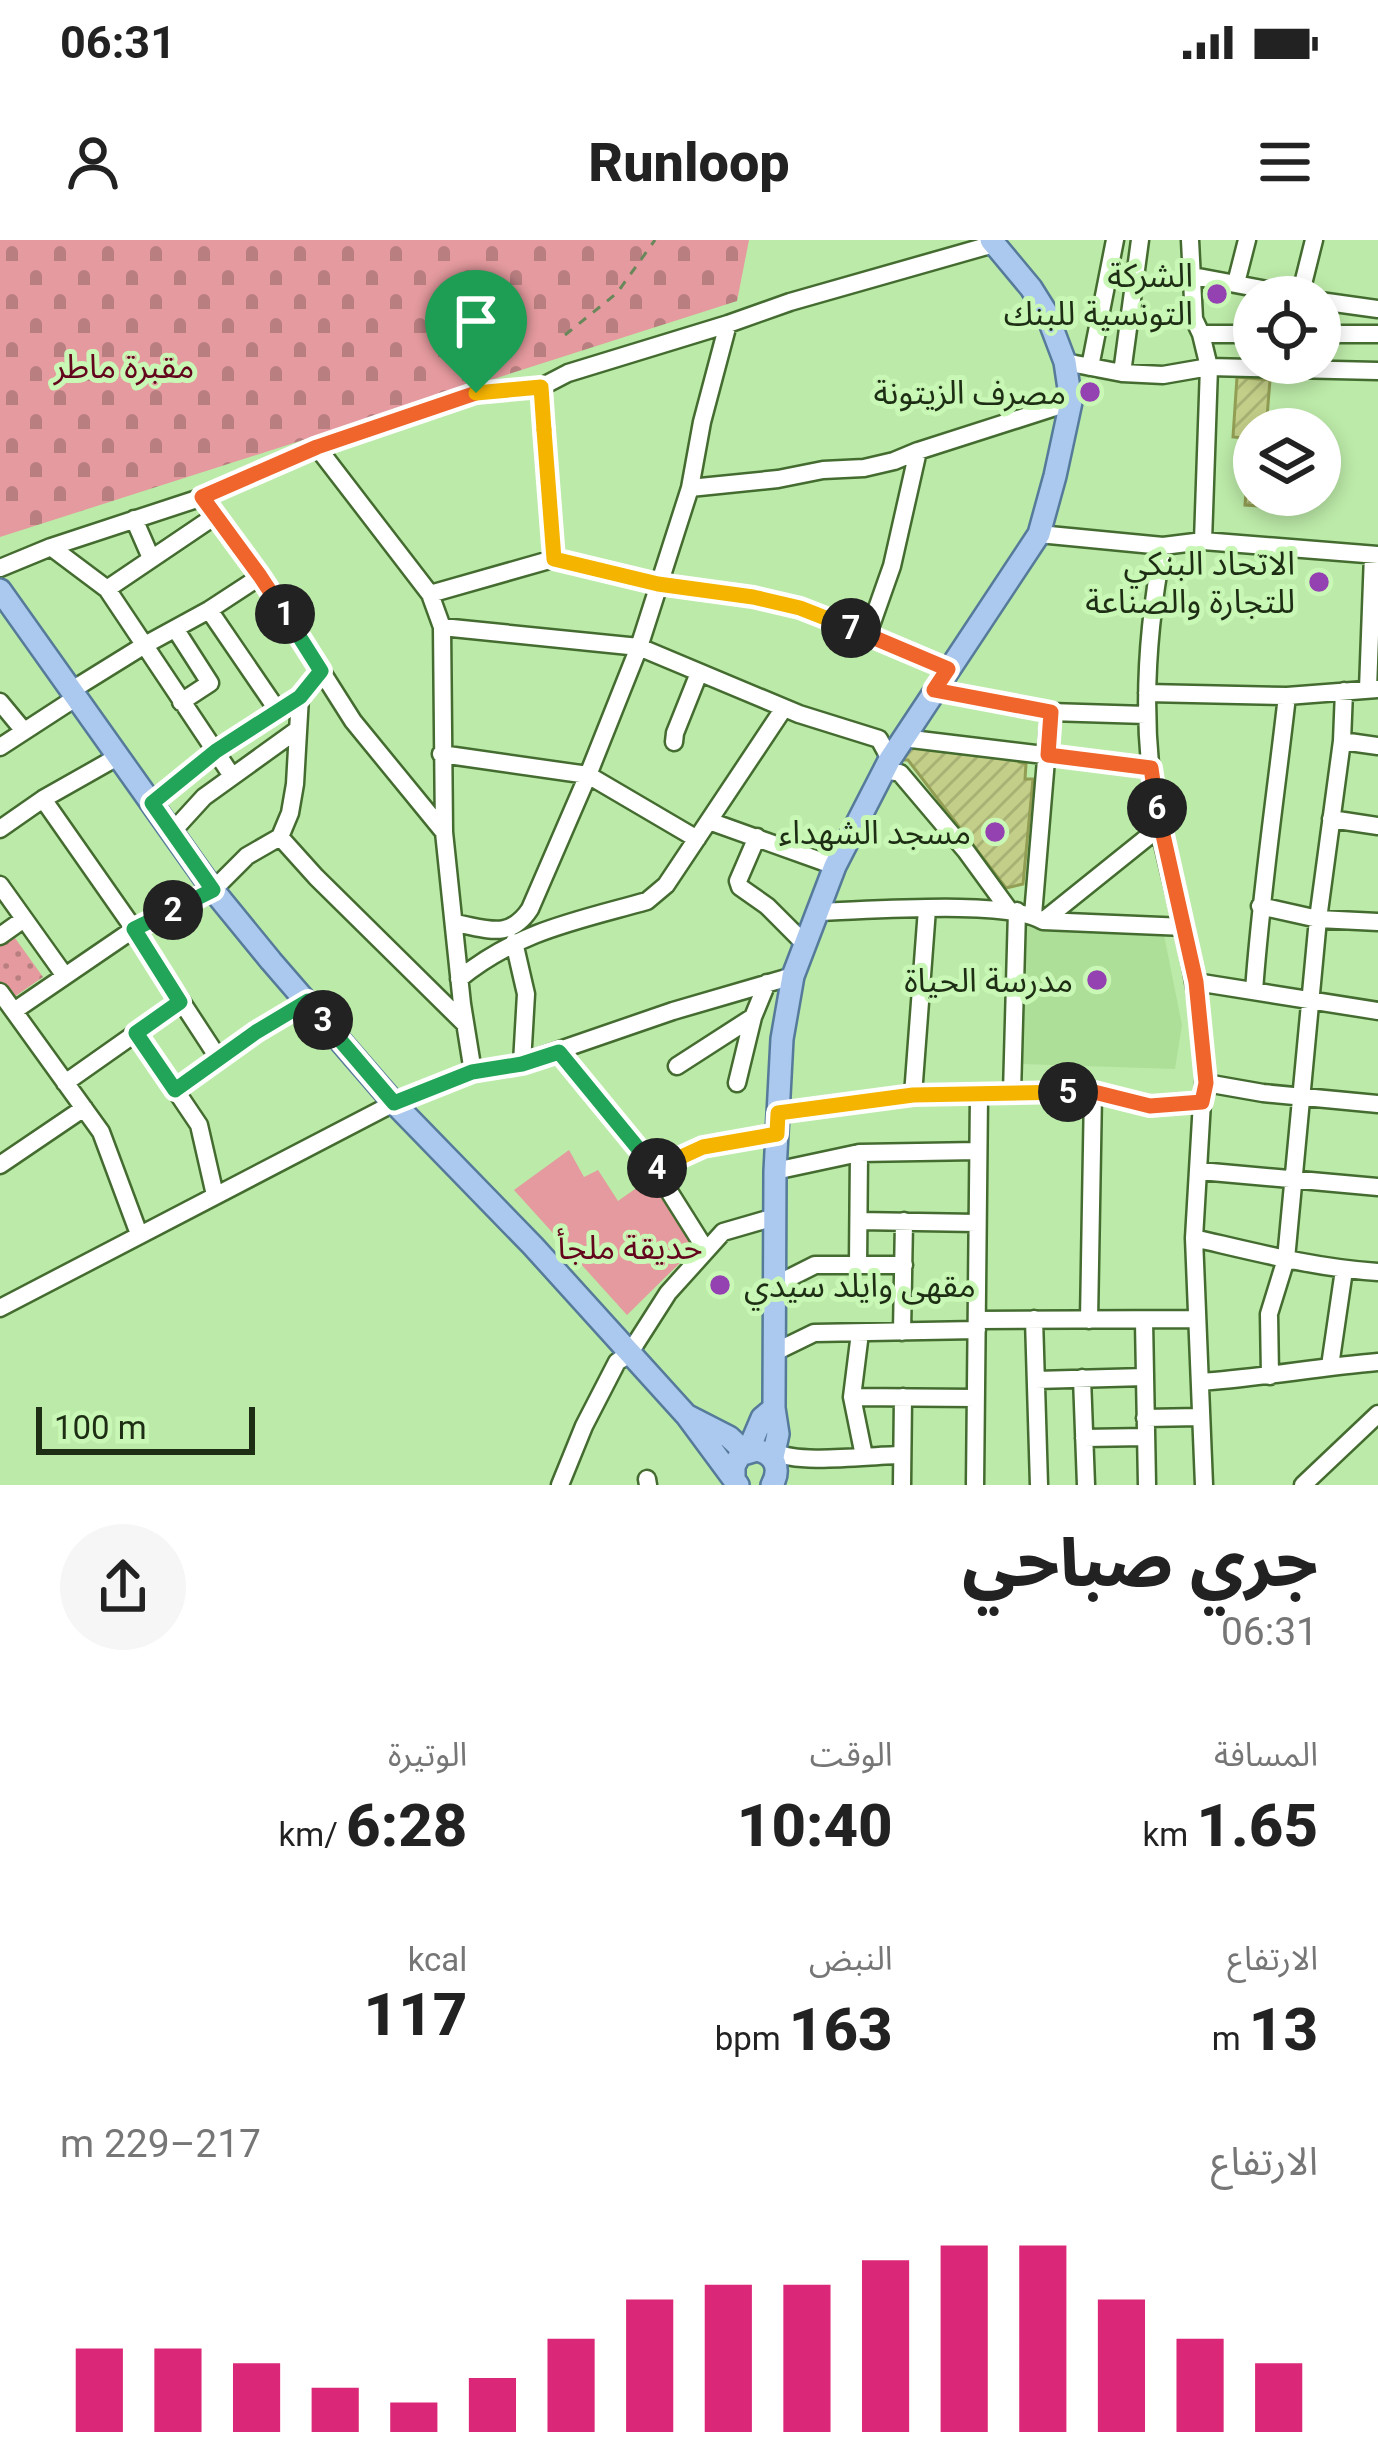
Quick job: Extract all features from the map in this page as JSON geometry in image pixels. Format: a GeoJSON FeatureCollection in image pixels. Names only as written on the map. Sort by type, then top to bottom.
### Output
{"type":"FeatureCollection","features":[{"type":"Feature","properties":{"kind":"main road"},"geometry":{"type":"LineString","coordinates":[[775,1471],[775,1171],[782,1039],[793,976],[836,866],[887,765],[1039,534],[1071,401],[1065,362],[1039,300],[992,242]]}},
{"type":"Feature","properties":{"kind":"main road"},"geometry":{"type":"LineString","coordinates":[[0,590],[213,890],[394,1103],[533,1246],[687,1416],[736,1482]]}},
{"type":"Feature","properties":{"kind":"main road"},"geometry":{"type":"LineString","coordinates":[[736,1482],[734,1466],[761,1418],[774,1408]]}},
{"type":"Feature","properties":{"kind":"main road"},"geometry":{"type":"LineString","coordinates":[[687,1416],[746,1451],[762,1450],[775,1471]]}},
{"type":"Feature","properties":{"kind":"street"},"geometry":{"type":"LineString","coordinates":[[1090,367],[1115,240]]}},
{"type":"Feature","properties":{"kind":"street"},"geometry":{"type":"LineString","coordinates":[[1122,373],[1141,240]]}},
{"type":"Feature","properties":{"kind":"street"},"geometry":{"type":"LineString","coordinates":[[1190,240],[1194,320],[1209,367],[1203,541]]}},
{"type":"Feature","properties":{"kind":"street"},"geometry":{"type":"LineString","coordinates":[[1238,276],[1246,240]]}},
{"type":"Feature","properties":{"kind":"street"},"geometry":{"type":"LineString","coordinates":[[1306,276],[1314,240]]}},
{"type":"Feature","properties":{"kind":"street"},"geometry":{"type":"LineString","coordinates":[[0,568],[202,497],[317,447],[476,393],[541,387],[568,373],[992,242]]}},
{"type":"Feature","properties":{"kind":"street"},"geometry":{"type":"LineString","coordinates":[[1193,276],[1233,283]]}},
{"type":"Feature","properties":{"kind":"street"},"geometry":{"type":"LineString","coordinates":[[1341,304],[1378,309]]}},
{"type":"Feature","properties":{"kind":"street"},"geometry":{"type":"LineString","coordinates":[[522,1064],[526,994],[520,934],[638,646],[690,488],[728,324]]}},
{"type":"Feature","properties":{"kind":"street"},"geometry":{"type":"LineString","coordinates":[[1201,334],[1233,334]]}},
{"type":"Feature","properties":{"kind":"street"},"geometry":{"type":"LineString","coordinates":[[1341,334],[1378,334]]}},
{"type":"Feature","properties":{"kind":"street"},"geometry":{"type":"LineString","coordinates":[[1065,362],[1162,375],[1209,367],[1378,370]]}},
{"type":"Feature","properties":{"kind":"street"},"geometry":{"type":"LineString","coordinates":[[541,387],[554,559]]}},
{"type":"Feature","properties":{"kind":"street"},"geometry":{"type":"LineString","coordinates":[[690,488],[864,468],[1071,401]]}},
{"type":"Feature","properties":{"kind":"street"},"geometry":{"type":"LineString","coordinates":[[317,447],[430,594],[442,627],[444,832],[472,1072]]}},
{"type":"Feature","properties":{"kind":"street"},"geometry":{"type":"LineString","coordinates":[[868,634],[892,566],[918,451]]}},
{"type":"Feature","properties":{"kind":"street"},"geometry":{"type":"LineString","coordinates":[[202,497],[260,576],[353,722],[444,832]]}},
{"type":"Feature","properties":{"kind":"street"},"geometry":{"type":"LineString","coordinates":[[107,589],[215,516]]}},
{"type":"Feature","properties":{"kind":"street"},"geometry":{"type":"LineString","coordinates":[[134,519],[152,558]]}},
{"type":"Feature","properties":{"kind":"street"},"geometry":{"type":"LineString","coordinates":[[1039,534],[1163,546],[1203,541],[1376,555],[1373,689],[1287,696],[1147,693]]}},
{"type":"Feature","properties":{"kind":"street"},"geometry":{"type":"LineString","coordinates":[[1163,546],[1151,605],[1146,715],[1160,827],[1196,982],[1206,1083],[1194,1238],[1204,1485]]}},
{"type":"Feature","properties":{"kind":"street"},"geometry":{"type":"LineString","coordinates":[[51,547],[107,589],[232,776]]}},
{"type":"Feature","properties":{"kind":"street"},"geometry":{"type":"LineString","coordinates":[[430,594],[554,559],[658,584],[800,608],[948,669]]}},
{"type":"Feature","properties":{"kind":"street"},"geometry":{"type":"LineString","coordinates":[[0,747],[143,646],[260,576]]}},
{"type":"Feature","properties":{"kind":"street"},"geometry":{"type":"LineString","coordinates":[[209,610],[278,711]]}},
{"type":"Feature","properties":{"kind":"street"},"geometry":{"type":"LineString","coordinates":[[442,627],[638,646],[784,708],[879,739],[887,765],[900,773],[1025,914]]}},
{"type":"Feature","properties":{"kind":"street"},"geometry":{"type":"LineString","coordinates":[[176,630],[210,682],[181,702]]}},
{"type":"Feature","properties":{"kind":"street"},"geometry":{"type":"LineString","coordinates":[[152,803],[216,751],[300,697],[321,671]]}},
{"type":"Feature","properties":{"kind":"street"},"geometry":{"type":"LineString","coordinates":[[674,742],[699,673]]}},
{"type":"Feature","properties":{"kind":"street"},"geometry":{"type":"LineString","coordinates":[[934,690],[1051,712],[1146,715]]}},
{"type":"Feature","properties":{"kind":"street"},"geometry":{"type":"LineString","coordinates":[[1270,1376],[1269,1314],[1286,1259],[1344,691]]}},
{"type":"Feature","properties":{"kind":"street"},"geometry":{"type":"LineString","coordinates":[[1253,991],[1287,696]]}},
{"type":"Feature","properties":{"kind":"street"},"geometry":{"type":"LineString","coordinates":[[14,1011],[134,929],[213,890],[247,856],[280,837],[296,784],[300,697]]}},
{"type":"Feature","properties":{"kind":"street"},"geometry":{"type":"LineString","coordinates":[[0,703],[24,731]]}},
{"type":"Feature","properties":{"kind":"street"},"geometry":{"type":"LineString","coordinates":[[460,980],[520,934],[651,899],[662,891],[784,708]]}},
{"type":"Feature","properties":{"kind":"street"},"geometry":{"type":"LineString","coordinates":[[1012,1093],[1025,914],[1051,712]]}},
{"type":"Feature","properties":{"kind":"street"},"geometry":{"type":"LineString","coordinates":[[172,832],[204,797],[297,730]]}},
{"type":"Feature","properties":{"kind":"street"},"geometry":{"type":"LineString","coordinates":[[903,737],[1151,768]]}},
{"type":"Feature","properties":{"kind":"street"},"geometry":{"type":"LineString","coordinates":[[1342,741],[1378,746]]}},
{"type":"Feature","properties":{"kind":"street"},"geometry":{"type":"LineString","coordinates":[[442,754],[588,775],[697,839]]}},
{"type":"Feature","properties":{"kind":"street"},"geometry":{"type":"LineString","coordinates":[[0,829],[118,756]]}},
{"type":"Feature","properties":{"kind":"street"},"geometry":{"type":"LineString","coordinates":[[43,799],[219,1059]]}},
{"type":"Feature","properties":{"kind":"street"},"geometry":{"type":"LineString","coordinates":[[1331,819],[1378,826]]}},
{"type":"Feature","properties":{"kind":"street"},"geometry":{"type":"LineString","coordinates":[[709,821],[836,866]]}},
{"type":"Feature","properties":{"kind":"street"},"geometry":{"type":"LineString","coordinates":[[1025,914],[1160,827]]}},
{"type":"Feature","properties":{"kind":"street"},"geometry":{"type":"LineString","coordinates":[[757,836],[738,881],[740,887],[804,943]]}},
{"type":"Feature","properties":{"kind":"street"},"geometry":{"type":"LineString","coordinates":[[280,837],[466,1025]]}},
{"type":"Feature","properties":{"kind":"street"},"geometry":{"type":"LineString","coordinates":[[0,885],[65,976]]}},
{"type":"Feature","properties":{"kind":"street"},"geometry":{"type":"LineString","coordinates":[[1260,906],[1318,919],[1378,922]]}},
{"type":"Feature","properties":{"kind":"street"},"geometry":{"type":"LineString","coordinates":[[913,1095],[927,909]]}},
{"type":"Feature","properties":{"kind":"street"},"geometry":{"type":"LineString","coordinates":[[818,912],[927,909],[1185,927]]}},
{"type":"Feature","properties":{"kind":"street"},"geometry":{"type":"LineString","coordinates":[[0,936],[24,920]]}},
{"type":"Feature","properties":{"kind":"street"},"geometry":{"type":"LineString","coordinates":[[454,922],[520,934]]}},
{"type":"Feature","properties":{"kind":"street"},"geometry":{"type":"LineString","coordinates":[[1,1306],[394,1103],[472,1072],[522,1064],[793,976]]}},
{"type":"Feature","properties":{"kind":"street"},"geometry":{"type":"LineString","coordinates":[[1196,982],[1378,1011]]}},
{"type":"Feature","properties":{"kind":"street"},"geometry":{"type":"LineString","coordinates":[[737,1083],[753,1017],[767,983]]}},
{"type":"Feature","properties":{"kind":"street"},"geometry":{"type":"LineString","coordinates":[[0,992],[101,1132],[139,1234]]}},
{"type":"Feature","properties":{"kind":"street"},"geometry":{"type":"LineString","coordinates":[[175,1090],[308,1001]]}},
{"type":"Feature","properties":{"kind":"street"},"geometry":{"type":"LineString","coordinates":[[64,1083],[180,1002]]}},
{"type":"Feature","properties":{"kind":"street"},"geometry":{"type":"LineString","coordinates":[[677,1066],[753,1017]]}},
{"type":"Feature","properties":{"kind":"street"},"geometry":{"type":"LineString","coordinates":[[136,1033],[199,1125],[214,1195]]}},
{"type":"Feature","properties":{"kind":"street"},"geometry":{"type":"LineString","coordinates":[[559,1052],[655,1169],[706,1250]]}},
{"type":"Feature","properties":{"kind":"street"},"geometry":{"type":"LineString","coordinates":[[1206,1083],[1378,1104]]}},
{"type":"Feature","properties":{"kind":"street"},"geometry":{"type":"LineString","coordinates":[[1089,1320],[1094,1092]]}},
{"type":"Feature","properties":{"kind":"street"},"geometry":{"type":"LineString","coordinates":[[655,1169],[703,1147],[778,1123],[913,1095],[1094,1092],[1150,1106],[1202,1102]]}},
{"type":"Feature","properties":{"kind":"street"},"geometry":{"type":"LineString","coordinates":[[975,1485],[979,1094]]}},
{"type":"Feature","properties":{"kind":"street"},"geometry":{"type":"LineString","coordinates":[[3,1156],[84,1108]]}},
{"type":"Feature","properties":{"kind":"street"},"geometry":{"type":"LineString","coordinates":[[775,1171],[859,1153],[978,1151]]}},
{"type":"Feature","properties":{"kind":"street"},"geometry":{"type":"LineString","coordinates":[[858,1264],[859,1153]]}},
{"type":"Feature","properties":{"kind":"street"},"geometry":{"type":"LineString","coordinates":[[1200,1171],[1378,1187]]}},
{"type":"Feature","properties":{"kind":"street"},"geometry":{"type":"LineString","coordinates":[[560,1485],[610,1374],[629,1354],[668,1293],[723,1232],[775,1217]]}},
{"type":"Feature","properties":{"kind":"street"},"geometry":{"type":"LineString","coordinates":[[859,1221],[977,1223]]}},
{"type":"Feature","properties":{"kind":"street"},"geometry":{"type":"LineString","coordinates":[[902,1332],[904,1221]]}},
{"type":"Feature","properties":{"kind":"street"},"geometry":{"type":"LineString","coordinates":[[1194,1238],[1344,1270],[1378,1272]]}},
{"type":"Feature","properties":{"kind":"street"},"geometry":{"type":"LineString","coordinates":[[775,1285],[815,1265],[904,1264]]}},
{"type":"Feature","properties":{"kind":"street"},"geometry":{"type":"LineString","coordinates":[[1330,1366],[1344,1270]]}},
{"type":"Feature","properties":{"kind":"street"},"geometry":{"type":"LineString","coordinates":[[1034,1319],[1039,1485]]}},
{"type":"Feature","properties":{"kind":"street"},"geometry":{"type":"LineString","coordinates":[[775,1352],[814,1333],[902,1332],[1034,1319],[1197,1319]]}},
{"type":"Feature","properties":{"kind":"street"},"geometry":{"type":"LineString","coordinates":[[1144,1321],[1147,1485]]}},
{"type":"Feature","properties":{"kind":"street"},"geometry":{"type":"LineString","coordinates":[[860,1333],[853,1397],[864,1456]]}},
{"type":"Feature","properties":{"kind":"street"},"geometry":{"type":"LineString","coordinates":[[1200,1382],[1378,1362]]}},
{"type":"Feature","properties":{"kind":"street"},"geometry":{"type":"LineString","coordinates":[[1036,1380],[1145,1377]]}},
{"type":"Feature","properties":{"kind":"street"},"geometry":{"type":"LineString","coordinates":[[1082,1378],[1086,1485]]}},
{"type":"Feature","properties":{"kind":"street"},"geometry":{"type":"LineString","coordinates":[[853,1397],[976,1398]]}},
{"type":"Feature","properties":{"kind":"street"},"geometry":{"type":"LineString","coordinates":[[902,1485],[903,1397]]}},
{"type":"Feature","properties":{"kind":"street"},"geometry":{"type":"LineString","coordinates":[[1303,1485],[1378,1414]]}},
{"type":"Feature","properties":{"kind":"street"},"geometry":{"type":"LineString","coordinates":[[1084,1438],[1200,1418]]}},
{"type":"Feature","properties":{"kind":"street"},"geometry":{"type":"LineString","coordinates":[[775,1471],[781,1456],[902,1455]]}},
{"type":"Feature","properties":{"kind":"street"},"geometry":{"type":"LineString","coordinates":[[569,1463],[569,1485]]}},
{"type":"Feature","properties":{"kind":"path"},"geometry":{"type":"LineString","coordinates":[[565,334],[617,292],[655,240]]}},
{"type":"Feature","properties":{"kind":"shaded area","name":"مدرسة الحياة"},"geometry":{"type":"Polygon","coordinates":[[[1021,924],[1164,935],[1182,1025],[1175,1069],[1022,1064],[1021,924]]]}},
{"type":"Feature","properties":{"kind":"green space","name":"مقبرة ماطر"},"geometry":{"type":"Polygon","coordinates":[[[0,240],[749,240],[737,301],[0,537],[0,240]]]}},
{"type":"Feature","properties":{"kind":"green space"},"geometry":{"type":"Polygon","coordinates":[[[10,931],[43,977],[4,1004],[0,998],[0,938],[10,931]]]}},
{"type":"Feature","properties":{"kind":"green space","name":"حديقة ملجأ"},"geometry":{"type":"Polygon","coordinates":[[[569,1150],[584,1177],[598,1170],[618,1201],[652,1177],[696,1247],[627,1315],[514,1190],[569,1150]]]}},
{"type":"Feature","properties":{"kind":"building"},"geometry":{"type":"Polygon","coordinates":[[[1237,384],[1270,384],[1268,408],[1235,408],[1237,384]]]}},
{"type":"Feature","properties":{"kind":"building","name":"مسجد الشهداء"},"geometry":{"type":"Polygon","coordinates":[[[914,746],[1018,756],[1026,764],[1025,779],[1033,779],[1023,884],[1006,888],[905,760],[901,752],[914,746]]]}},
{"type":"Feature","properties":{"kind":"place","name":"الشركة التونسية للبنك"},"geometry":{"type":"Point","coordinates":[1217,294]}},
{"type":"Feature","properties":{"kind":"place","name":"مصرف الزيتونة"},"geometry":{"type":"Point","coordinates":[1090,392]}},
{"type":"Feature","properties":{"kind":"place","name":"الاتحاد البنكي للتجارة والصناعة"},"geometry":{"type":"Point","coordinates":[1319,582]}},
{"type":"Feature","properties":{"kind":"place","name":"مسجد الشهداء"},"geometry":{"type":"Point","coordinates":[995,832]}},
{"type":"Feature","properties":{"kind":"place","name":"مدرسة الحياة"},"geometry":{"type":"Point","coordinates":[1097,980]}},
{"type":"Feature","properties":{"kind":"place","name":"مقهى وايلد سيدي"},"geometry":{"type":"Point","coordinates":[720,1285]}},
{"type":"Feature","properties":{"kind":"route"},"geometry":{"type":"LineString","coordinates":[[541,387],[554,559],[658,584],[800,608],[948,669],[934,690],[1051,712],[1048,755],[1151,768],[1196,982],[1206,1083],[1202,1102],[1150,1106],[1094,1092],[913,1095],[778,1113],[777,1134],[703,1147],[655,1169],[559,1052],[472,1072],[394,1103],[308,1001],[175,1090],[136,1033],[180,1002],[134,929],[213,890],[152,803],[216,751],[300,697],[321,671],[202,497],[317,447],[476,393],[541,387]]}}]}
